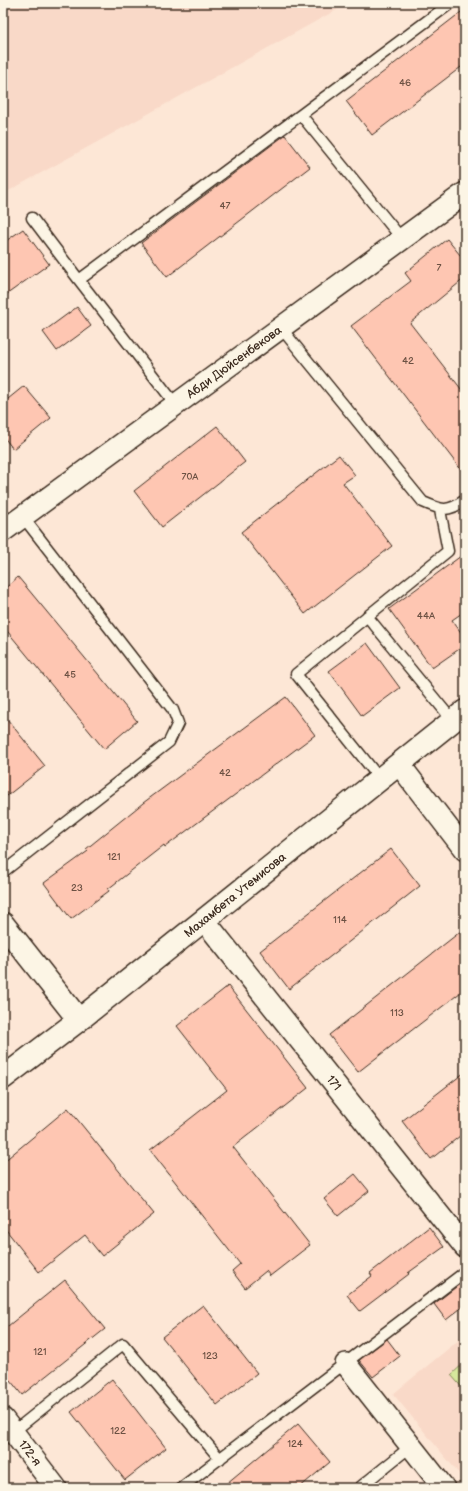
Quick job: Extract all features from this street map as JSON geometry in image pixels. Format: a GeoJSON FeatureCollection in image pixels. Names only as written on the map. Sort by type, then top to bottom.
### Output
{"type":"FeatureCollection","features":[{"type":"Feature","properties":{"kind":"street","name":"Абди Дюйсенбекова"},"geometry":{"type":"LineString","coordinates":[[3,531],[465,193]]}},
{"type":"Feature","properties":{"kind":"street","name":"Махамбета Утемисова"},"geometry":{"type":"LineString","coordinates":[[3,1078],[79,1020],[459,716]]}},
{"type":"Feature","properties":{"kind":"street"},"geometry":{"type":"LineString","coordinates":[[399,764],[465,850]]}},
{"type":"Feature","properties":{"kind":"street","name":"171"},"geometry":{"type":"LineString","coordinates":[[204,920],[465,1246]]}},
{"type":"Feature","properties":{"kind":"street"},"geometry":{"type":"LineString","coordinates":[[3,924],[79,1020]]}},
{"type":"Feature","properties":{"kind":"street"},"geometry":{"type":"LineString","coordinates":[[346,1364],[410,1447],[444,1488]]}},
{"type":"Feature","properties":{"kind":"street","name":"172-я"},"geometry":{"type":"LineString","coordinates":[[8,1425],[56,1488]]}},
{"type":"Feature","properties":{"kind":"lane"},"geometry":{"type":"LineString","coordinates":[[79,280],[451,3]]}},
{"type":"Feature","properties":{"kind":"lane"},"geometry":{"type":"LineString","coordinates":[[301,114],[402,239]]}},
{"type":"Feature","properties":{"kind":"lane"},"geometry":{"type":"LineString","coordinates":[[32,218],[176,405]]}},
{"type":"Feature","properties":{"kind":"lane"},"geometry":{"type":"LineString","coordinates":[[281,328],[423,502],[440,510],[457,506],[465,500]]}},
{"type":"Feature","properties":{"kind":"lane"},"geometry":{"type":"LineString","coordinates":[[380,780],[296,674],[448,551],[440,510]]}},
{"type":"Feature","properties":{"kind":"lane"},"geometry":{"type":"LineString","coordinates":[[3,872],[169,742],[178,723],[172,710],[23,517]]}},
{"type":"Feature","properties":{"kind":"lane"},"geometry":{"type":"LineString","coordinates":[[367,616],[459,716]]}},
{"type":"Feature","properties":{"kind":"lane"},"geometry":{"type":"LineString","coordinates":[[182,1488],[465,1272]]}},
{"type":"Feature","properties":{"kind":"lane"},"geometry":{"type":"LineString","coordinates":[[8,1425],[123,1344],[220,1459]]}},
{"type":"Feature","properties":{"kind":"lane"},"geometry":{"type":"LineString","coordinates":[[359,1488],[410,1447]]}},
{"type":"Feature","properties":{"kind":"shaded area"},"geometry":{"type":"Polygon","coordinates":[[[3,3],[349,3],[3,194],[3,3]]]}},
{"type":"Feature","properties":{"kind":"shaded area"},"geometry":{"type":"Polygon","coordinates":[[[465,1335],[465,1481],[393,1394],[465,1335]]]}},
{"type":"Feature","properties":{"kind":"green space"},"geometry":{"type":"Polygon","coordinates":[[[465,1362],[465,1391],[451,1375],[465,1362]]]}},
{"type":"Feature","properties":{"kind":"building"},"geometry":{"type":"Polygon","coordinates":[[[465,9],[465,64],[372,135],[346,101],[465,9]]]}},
{"type":"Feature","properties":{"kind":"building"},"geometry":{"type":"Polygon","coordinates":[[[285,135],[310,167],[167,277],[141,243],[285,135]]]}},
{"type":"Feature","properties":{"kind":"building"},"geometry":{"type":"Polygon","coordinates":[[[23,229],[49,264],[3,297],[3,243],[23,229]]]}},
{"type":"Feature","properties":{"kind":"building"},"geometry":{"type":"Polygon","coordinates":[[[447,239],[465,261],[465,278],[410,323],[465,394],[465,475],[351,326],[411,281],[405,273],[447,239]]]}},
{"type":"Feature","properties":{"kind":"building"},"geometry":{"type":"Polygon","coordinates":[[[77,307],[91,326],[57,351],[43,332],[77,307]]]}},
{"type":"Feature","properties":{"kind":"building"},"geometry":{"type":"Polygon","coordinates":[[[24,386],[51,418],[13,449],[3,436],[3,403],[24,386]]]}},
{"type":"Feature","properties":{"kind":"building"},"geometry":{"type":"Polygon","coordinates":[[[217,426],[245,462],[162,527],[134,491],[217,426]]]}},
{"type":"Feature","properties":{"kind":"building"},"geometry":{"type":"Polygon","coordinates":[[[339,455],[355,475],[343,483],[392,546],[305,614],[241,532],[339,455]]]}},
{"type":"Feature","properties":{"kind":"building"},"geometry":{"type":"Polygon","coordinates":[[[465,553],[465,611],[452,620],[465,638],[465,645],[432,668],[389,609],[465,553]]]}},
{"type":"Feature","properties":{"kind":"building"},"geometry":{"type":"Polygon","coordinates":[[[18,577],[137,721],[104,749],[3,626],[3,590],[18,577]]]}},
{"type":"Feature","properties":{"kind":"building"},"geometry":{"type":"Polygon","coordinates":[[[367,643],[400,688],[362,716],[329,671],[367,643]]]}},
{"type":"Feature","properties":{"kind":"building"},"geometry":{"type":"Polygon","coordinates":[[[286,697],[315,735],[165,847],[164,845],[108,889],[109,891],[71,919],[44,883],[88,851],[86,849],[143,803],[286,697]]]}},
{"type":"Feature","properties":{"kind":"building"},"geometry":{"type":"Polygon","coordinates":[[[3,714],[45,766],[3,799],[3,714]]]}},
{"type":"Feature","properties":{"kind":"building"},"geometry":{"type":"Polygon","coordinates":[[[391,849],[420,886],[289,989],[260,951],[391,849]]]}},
{"type":"Feature","properties":{"kind":"building"},"geometry":{"type":"Polygon","coordinates":[[[465,928],[465,989],[358,1072],[329,1035],[465,928]]]}},
{"type":"Feature","properties":{"kind":"building"},"geometry":{"type":"Polygon","coordinates":[[[228,986],[308,1088],[233,1147],[310,1245],[270,1276],[266,1271],[245,1288],[232,1271],[240,1264],[150,1150],[227,1090],[177,1026],[228,986]]]}},
{"type":"Feature","properties":{"kind":"building"},"geometry":{"type":"Polygon","coordinates":[[[465,1072],[465,1132],[431,1159],[402,1121],[465,1072]]]}},
{"type":"Feature","properties":{"kind":"building"},"geometry":{"type":"Polygon","coordinates":[[[68,1108],[154,1214],[102,1256],[85,1235],[39,1272],[3,1226],[3,1162],[68,1108]]]}},
{"type":"Feature","properties":{"kind":"building"},"geometry":{"type":"Polygon","coordinates":[[[355,1174],[369,1191],[338,1216],[324,1199],[355,1174]]]}},
{"type":"Feature","properties":{"kind":"building"},"geometry":{"type":"Polygon","coordinates":[[[429,1227],[444,1247],[360,1311],[347,1295],[372,1276],[370,1273],[429,1227]]]}},
{"type":"Feature","properties":{"kind":"building"},"geometry":{"type":"Polygon","coordinates":[[[65,1280],[105,1329],[22,1395],[3,1371],[3,1330],[65,1280]]]}},
{"type":"Feature","properties":{"kind":"building"},"geometry":{"type":"Polygon","coordinates":[[[465,1280],[465,1305],[446,1320],[434,1304],[465,1280]]]}},
{"type":"Feature","properties":{"kind":"building"},"geometry":{"type":"Polygon","coordinates":[[[203,1305],[257,1373],[217,1405],[162,1337],[203,1305]]]}},
{"type":"Feature","properties":{"kind":"building"},"geometry":{"type":"Polygon","coordinates":[[[387,1339],[400,1356],[373,1377],[359,1360],[387,1339]]]}},
{"type":"Feature","properties":{"kind":"building"},"geometry":{"type":"Polygon","coordinates":[[[112,1379],[166,1448],[125,1480],[71,1412],[112,1379]]]}},
{"type":"Feature","properties":{"kind":"building"},"geometry":{"type":"Polygon","coordinates":[[[298,1424],[330,1462],[299,1488],[221,1488],[298,1424]]]}}]}
